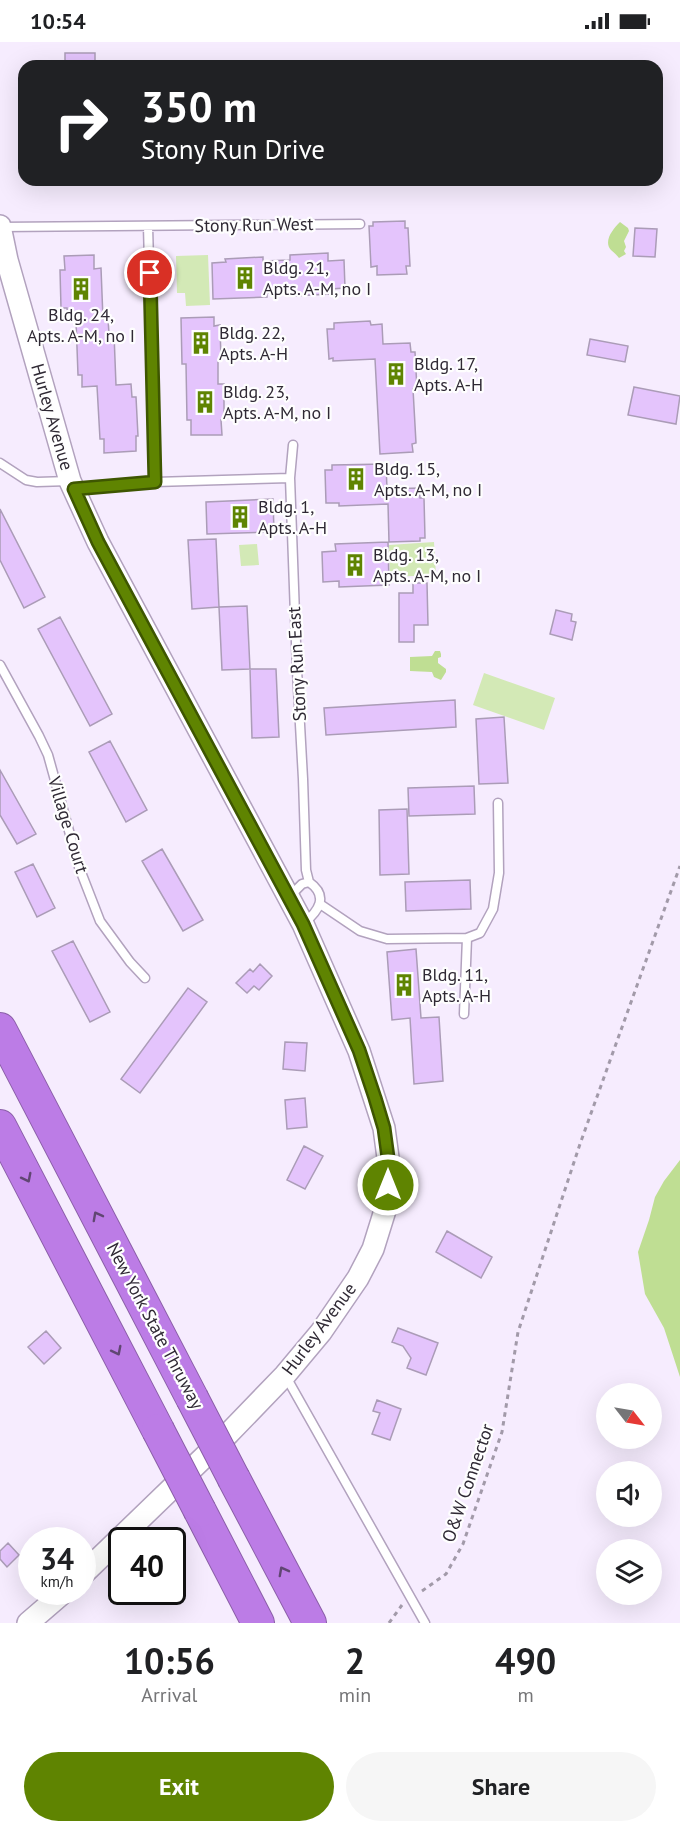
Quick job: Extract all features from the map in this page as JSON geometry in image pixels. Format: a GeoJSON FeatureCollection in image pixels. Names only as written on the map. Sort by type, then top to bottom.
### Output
{"type":"FeatureCollection","features":[{"type":"Feature","properties":{"kind":"highway","name":"New York State Thruway"},"geometry":{"type":"LineString","coordinates":[[0,1029],[310,1623]]}},
{"type":"Feature","properties":{"kind":"highway"},"geometry":{"type":"LineString","coordinates":[[0,1126],[258,1623]]}},
{"type":"Feature","properties":{"kind":"street","name":"Hurley Avenue"},"geometry":{"type":"LineString","coordinates":[[0,227],[7,260],[72,485],[98,542],[290,896],[359,1050],[384,1128],[389,1165],[387,1204],[373,1249],[344,1301],[285,1375],[229,1433],[96,1561]]}},
{"type":"Feature","properties":{"kind":"street"},"geometry":{"type":"LineString","coordinates":[[37,1620],[51,1605]]}},
{"type":"Feature","properties":{"kind":"lane","name":"Stony Run West"},"geometry":{"type":"LineString","coordinates":[[0,227],[360,224]]}},
{"type":"Feature","properties":{"kind":"lane"},"geometry":{"type":"LineString","coordinates":[[148,226],[155,482]]}},
{"type":"Feature","properties":{"kind":"lane","name":"Stony Run East"},"geometry":{"type":"LineString","coordinates":[[293,445],[290,478],[297,670],[306,870],[309,882],[320,894],[320,904],[360,931],[387,939],[467,938]]}},
{"type":"Feature","properties":{"kind":"lane"},"geometry":{"type":"LineString","coordinates":[[0,463],[26,480],[72,485],[290,478]]}},
{"type":"Feature","properties":{"kind":"lane","name":"Village Court"},"geometry":{"type":"LineString","coordinates":[[0,665],[48,755],[79,867],[100,921],[130,962],[145,978]]}},
{"type":"Feature","properties":{"kind":"lane"},"geometry":{"type":"LineString","coordinates":[[464,1014],[467,938],[480,933],[493,909],[500,873],[498,803]]}},
{"type":"Feature","properties":{"kind":"lane"},"geometry":{"type":"LineString","coordinates":[[290,896],[302,884],[309,882]]}},
{"type":"Feature","properties":{"kind":"lane"},"geometry":{"type":"LineString","coordinates":[[303,924],[314,914],[320,904]]}},
{"type":"Feature","properties":{"kind":"lane"},"geometry":{"type":"LineString","coordinates":[[285,1375],[424,1623]]}},
{"type":"Feature","properties":{"kind":"path","name":"O&W Connector"},"geometry":{"type":"LineString","coordinates":[[422,1591],[446,1574],[463,1544],[502,1432],[518,1332],[580,1144],[680,866]]}},
{"type":"Feature","properties":{"kind":"path"},"geometry":{"type":"LineString","coordinates":[[389,1623],[403,1603]]}},
{"type":"Feature","properties":{"kind":"shaded area"},"geometry":{"type":"Polygon","coordinates":[[[620,222],[629,231],[624,241],[626,254],[619,258],[611,250],[608,239],[620,222]]]}},
{"type":"Feature","properties":{"kind":"shaded area"},"geometry":{"type":"Polygon","coordinates":[[[208,255],[210,305],[186,306],[185,293],[177,293],[176,256],[208,255]]]}},
{"type":"Feature","properties":{"kind":"shaded area"},"geometry":{"type":"Polygon","coordinates":[[[434,542],[436,575],[390,577],[389,545],[434,542]]]}},
{"type":"Feature","properties":{"kind":"shaded area"},"geometry":{"type":"Polygon","coordinates":[[[257,544],[259,565],[241,566],[239,545],[257,544]]]}},
{"type":"Feature","properties":{"kind":"shaded area"},"geometry":{"type":"Polygon","coordinates":[[[435,651],[440,651],[441,657],[438,658],[438,663],[446,669],[441,680],[434,677],[432,672],[410,671],[410,657],[432,656],[435,651]]]}},
{"type":"Feature","properties":{"kind":"shaded area"},"geometry":{"type":"Polygon","coordinates":[[[484,673],[555,698],[544,730],[473,705],[484,673]]]}},
{"type":"Feature","properties":{"kind":"shaded area"},"geometry":{"type":"Polygon","coordinates":[[[680,1160],[680,1377],[664,1328],[645,1294],[638,1252],[655,1197],[680,1160]]]}},
{"type":"Feature","properties":{"kind":"building"},"geometry":{"type":"Polygon","coordinates":[[[65,53],[95,53],[95,60],[65,60],[65,53]]]}},
{"type":"Feature","properties":{"kind":"building"},"geometry":{"type":"Polygon","coordinates":[[[405,221],[405,228],[408,228],[410,266],[406,266],[407,274],[377,275],[377,266],[371,267],[369,226],[373,226],[373,222],[405,221]]]}},
{"type":"Feature","properties":{"kind":"building"},"geometry":{"type":"Polygon","coordinates":[[[635,228],[657,229],[655,257],[633,256],[635,228]]]}},
{"type":"Feature","properties":{"kind":"building"},"geometry":{"type":"Polygon","coordinates":[[[328,253],[328,261],[344,260],[345,288],[331,289],[331,294],[294,296],[294,292],[267,293],[267,297],[213,299],[212,263],[226,262],[225,259],[263,257],[263,261],[290,260],[290,255],[328,253]]]}},
{"type":"Feature","properties":{"kind":"building"},"geometry":{"type":"Polygon","coordinates":[[[94,255],[94,269],[101,268],[103,319],[108,319],[109,334],[114,334],[116,385],[131,384],[132,397],[136,397],[138,436],[136,436],[136,451],[104,453],[104,439],[100,439],[97,386],[82,387],[82,375],[78,375],[76,320],[68,321],[67,308],[61,308],[60,270],[65,270],[64,256],[94,255]]]}},
{"type":"Feature","properties":{"kind":"building"},"geometry":{"type":"Polygon","coordinates":[[[214,317],[214,326],[220,325],[221,361],[218,361],[218,384],[224,384],[222,435],[191,435],[191,420],[187,420],[186,364],[182,364],[181,318],[214,317]]]}},
{"type":"Feature","properties":{"kind":"building"},"geometry":{"type":"Polygon","coordinates":[[[370,321],[371,325],[382,324],[383,344],[410,343],[411,352],[415,352],[417,389],[413,389],[416,443],[412,444],[413,452],[380,454],[375,359],[333,361],[333,358],[329,359],[327,329],[334,329],[334,323],[370,321]]]}},
{"type":"Feature","properties":{"kind":"building"},"geometry":{"type":"Polygon","coordinates":[[[590,339],[628,346],[625,362],[587,355],[590,339]]]}},
{"type":"Feature","properties":{"kind":"building"},"geometry":{"type":"Polygon","coordinates":[[[634,387],[680,396],[676,424],[628,415],[634,387]]]}},
{"type":"Feature","properties":{"kind":"building"},"geometry":{"type":"Polygon","coordinates":[[[386,464],[387,489],[419,488],[420,498],[424,498],[425,538],[420,538],[420,541],[389,542],[388,504],[339,506],[339,503],[326,503],[325,470],[332,470],[332,465],[386,464]]]}},
{"type":"Feature","properties":{"kind":"building","name":"Bldg. 1, Apts. A-H"},"geometry":{"type":"Polygon","coordinates":[[[273,499],[274,532],[207,534],[206,502],[273,499]]]}},
{"type":"Feature","properties":{"kind":"building"},"geometry":{"type":"Polygon","coordinates":[[[0,509],[45,597],[24,608],[0,560],[0,509]]]}},
{"type":"Feature","properties":{"kind":"building"},"geometry":{"type":"Polygon","coordinates":[[[216,539],[219,607],[192,609],[188,540],[216,539]]]}},
{"type":"Feature","properties":{"kind":"building","name":"Bldg. 13, Apts. A-M, no I"},"geometry":{"type":"Polygon","coordinates":[[[388,542],[389,585],[339,587],[339,581],[323,582],[322,552],[336,551],[335,544],[388,542]]]}},
{"type":"Feature","properties":{"kind":"building"},"geometry":{"type":"Polygon","coordinates":[[[413,583],[427,583],[428,625],[414,625],[414,642],[399,642],[399,593],[413,593],[413,583]]]}},
{"type":"Feature","properties":{"kind":"building"},"geometry":{"type":"Polygon","coordinates":[[[247,606],[250,669],[222,670],[219,607],[247,606]]]}},
{"type":"Feature","properties":{"kind":"building"},"geometry":{"type":"Polygon","coordinates":[[[556,610],[572,614],[571,621],[576,622],[572,640],[550,634],[556,610]]]}},
{"type":"Feature","properties":{"kind":"building"},"geometry":{"type":"Polygon","coordinates":[[[60,617],[112,714],[90,726],[38,629],[60,617]]]}},
{"type":"Feature","properties":{"kind":"building"},"geometry":{"type":"Polygon","coordinates":[[[250,669],[276,669],[279,737],[252,738],[250,669]]]}},
{"type":"Feature","properties":{"kind":"building"},"geometry":{"type":"Polygon","coordinates":[[[455,700],[456,727],[326,735],[324,708],[455,700]]]}},
{"type":"Feature","properties":{"kind":"building"},"geometry":{"type":"Polygon","coordinates":[[[504,717],[508,783],[479,784],[476,719],[504,717]]]}},
{"type":"Feature","properties":{"kind":"building"},"geometry":{"type":"Polygon","coordinates":[[[110,741],[147,810],[126,822],[89,752],[110,741]]]}},
{"type":"Feature","properties":{"kind":"building"},"geometry":{"type":"Polygon","coordinates":[[[0,770],[36,834],[17,844],[0,815],[0,770]]]}},
{"type":"Feature","properties":{"kind":"building"},"geometry":{"type":"Polygon","coordinates":[[[474,786],[475,814],[409,816],[408,788],[474,786]]]}},
{"type":"Feature","properties":{"kind":"building"},"geometry":{"type":"Polygon","coordinates":[[[407,809],[409,874],[380,875],[379,810],[407,809]]]}},
{"type":"Feature","properties":{"kind":"building"},"geometry":{"type":"Polygon","coordinates":[[[162,849],[203,920],[183,931],[142,861],[162,849]]]}},
{"type":"Feature","properties":{"kind":"building"},"geometry":{"type":"Polygon","coordinates":[[[33,864],[55,908],[37,917],[15,872],[33,864]]]}},
{"type":"Feature","properties":{"kind":"building"},"geometry":{"type":"Polygon","coordinates":[[[470,880],[471,909],[406,911],[405,882],[470,880]]]}},
{"type":"Feature","properties":{"kind":"building"},"geometry":{"type":"Polygon","coordinates":[[[73,941],[110,1012],[90,1022],[52,951],[73,941]]]}},
{"type":"Feature","properties":{"kind":"building"},"geometry":{"type":"Polygon","coordinates":[[[416,949],[421,1018],[439,1017],[443,1081],[414,1084],[410,1018],[392,1020],[387,952],[416,949]]]}},
{"type":"Feature","properties":{"kind":"building"},"geometry":{"type":"Polygon","coordinates":[[[260,964],[272,976],[259,990],[254,986],[247,993],[236,983],[250,969],[253,972],[260,964]]]}},
{"type":"Feature","properties":{"kind":"building"},"geometry":{"type":"Polygon","coordinates":[[[188,988],[207,1002],[140,1093],[121,1079],[188,988]]]}},
{"type":"Feature","properties":{"kind":"building"},"geometry":{"type":"Polygon","coordinates":[[[285,1042],[307,1043],[305,1071],[283,1069],[285,1042]]]}},
{"type":"Feature","properties":{"kind":"building"},"geometry":{"type":"Polygon","coordinates":[[[305,1098],[307,1127],[287,1129],[285,1100],[305,1098]]]}},
{"type":"Feature","properties":{"kind":"building"},"geometry":{"type":"Polygon","coordinates":[[[304,1146],[323,1156],[305,1189],[287,1180],[304,1146]]]}},
{"type":"Feature","properties":{"kind":"building"},"geometry":{"type":"Polygon","coordinates":[[[447,1231],[492,1257],[481,1278],[436,1252],[447,1231]]]}},
{"type":"Feature","properties":{"kind":"building"},"geometry":{"type":"Polygon","coordinates":[[[398,1328],[438,1343],[426,1375],[407,1368],[411,1358],[403,1346],[392,1342],[398,1328]]]}},
{"type":"Feature","properties":{"kind":"building"},"geometry":{"type":"Polygon","coordinates":[[[46,1331],[61,1348],[44,1364],[28,1347],[46,1331]]]}},
{"type":"Feature","properties":{"kind":"building"},"geometry":{"type":"Polygon","coordinates":[[[377,1400],[401,1409],[390,1440],[372,1434],[380,1413],[373,1411],[377,1400]]]}},
{"type":"Feature","properties":{"kind":"building"},"geometry":{"type":"Polygon","coordinates":[[[8,1543],[18,1556],[7,1567],[0,1559],[0,1551],[8,1543]]]}},
{"type":"Feature","properties":{"kind":"place","name":"Bldg. 21, Apts. A-M, no I"},"geometry":{"type":"Point","coordinates":[245,278]}},
{"type":"Feature","properties":{"kind":"place","name":"Bldg. 24, Apts. A-M, no I"},"geometry":{"type":"Point","coordinates":[81,289]}},
{"type":"Feature","properties":{"kind":"place","name":"Bldg. 22, Apts. A-H"},"geometry":{"type":"Point","coordinates":[201,343]}},
{"type":"Feature","properties":{"kind":"place","name":"Bldg. 17, Apts. A-H"},"geometry":{"type":"Point","coordinates":[396,374]}},
{"type":"Feature","properties":{"kind":"place","name":"Bldg. 23, Apts. A-M, no I"},"geometry":{"type":"Point","coordinates":[205,402]}},
{"type":"Feature","properties":{"kind":"place","name":"Bldg. 15, Apts. A-M, no I"},"geometry":{"type":"Point","coordinates":[356,479]}},
{"type":"Feature","properties":{"kind":"place","name":"Bldg. 1, Apts. A-H"},"geometry":{"type":"Point","coordinates":[240,517]}},
{"type":"Feature","properties":{"kind":"place","name":"Bldg. 13, Apts. A-M, no I"},"geometry":{"type":"Point","coordinates":[355,565]}},
{"type":"Feature","properties":{"kind":"place","name":"Bldg. 11, Apts. A-H"},"geometry":{"type":"Point","coordinates":[404,985]}},
{"type":"Feature","properties":{"kind":"route"},"geometry":{"type":"LineString","coordinates":[[150,273],[155,482],[74,489],[98,542],[303,924],[359,1050],[375,1098],[384,1128],[389,1165],[388,1185]]}}]}
